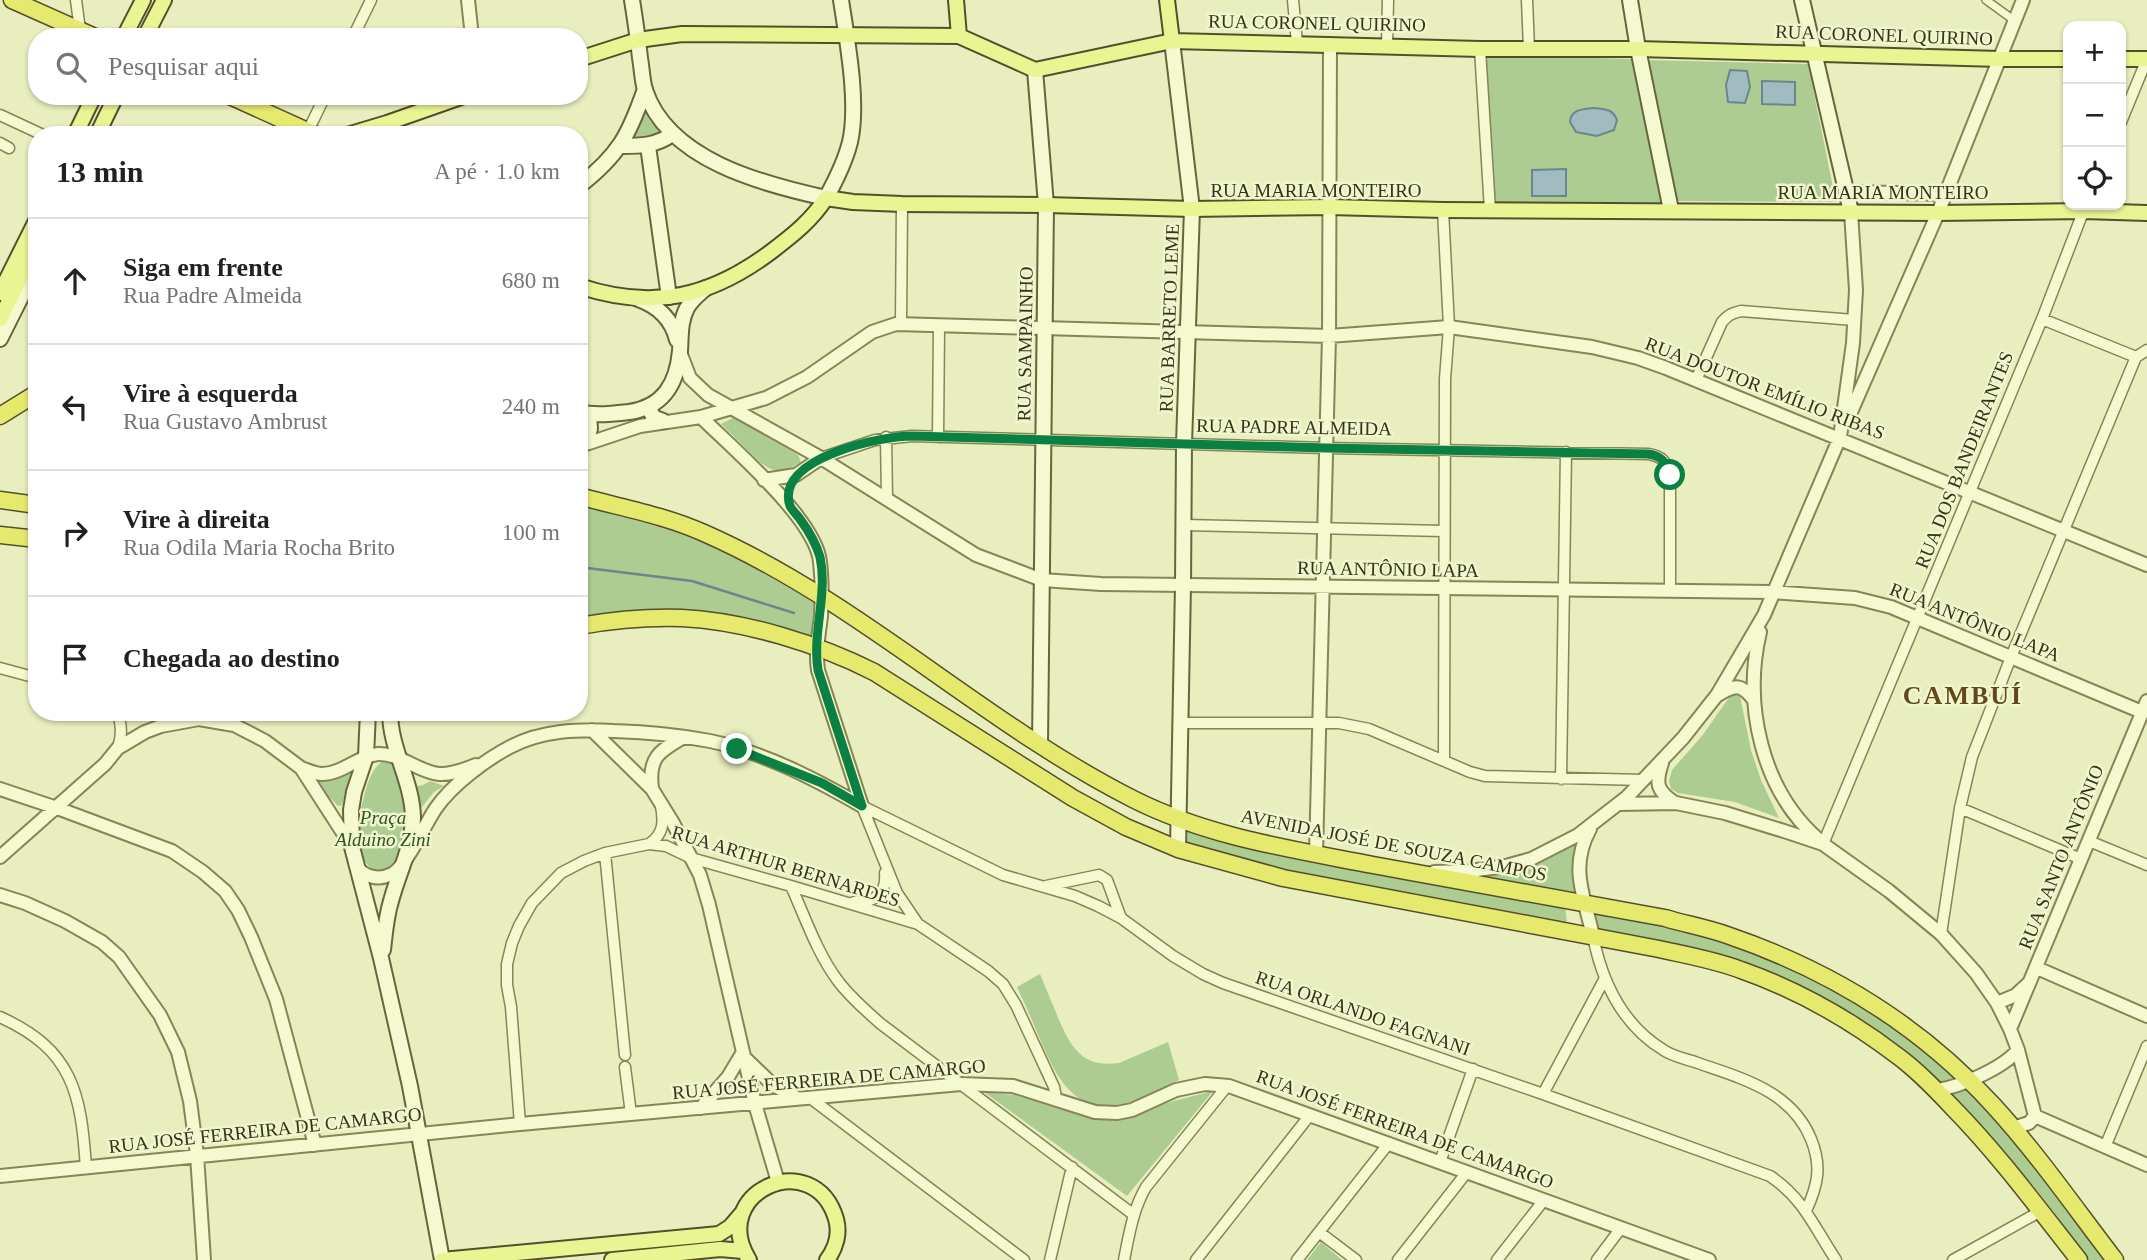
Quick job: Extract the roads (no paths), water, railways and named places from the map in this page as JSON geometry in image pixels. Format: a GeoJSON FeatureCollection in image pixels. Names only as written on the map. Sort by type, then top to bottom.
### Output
{"type":"FeatureCollection","features":[{"type":"Feature","properties":{"kind":"highway"},"geometry":{"type":"LineString","coordinates":[[12,0],[74,28]]}},
{"type":"Feature","properties":{"kind":"highway"},"geometry":{"type":"LineString","coordinates":[[250,105],[296,126]]}},
{"type":"Feature","properties":{"kind":"highway"},"geometry":{"type":"LineString","coordinates":[[0,416],[28,399]]}},
{"type":"Feature","properties":{"kind":"highway","name":"AVENIDA JOSÉ DE SOUZA CAMPOS"},"geometry":{"type":"LineString","coordinates":[[588,498],[650,513],[704,533],[775,570],[821,597],[1040,744],[1135,800],[1178,819],[1270,845],[1665,919],[1753,944],[1821,974],[1879,1007],[1917,1035],[1969,1080],[2013,1128],[2115,1260]]}},
{"type":"Feature","properties":{"kind":"highway"},"geometry":{"type":"LineString","coordinates":[[0,500],[28,504]]}},
{"type":"Feature","properties":{"kind":"highway"},"geometry":{"type":"LineString","coordinates":[[0,535],[28,538]]}},
{"type":"Feature","properties":{"kind":"highway"},"geometry":{"type":"LineString","coordinates":[[588,625],[646,618],[683,618],[760,631],[817,647],[843,656],[874,672],[1105,817],[1178,849],[1283,878],[1716,962],[1767,981],[1808,999],[1853,1024],[1901,1058],[1937,1090],[1969,1124],[2077,1259]]}},
{"type":"Feature","properties":{"kind":"highway"},"geometry":{"type":"LineString","coordinates":[[963,729],[1028,760],[1036,758],[1040,744]]}},
{"type":"Feature","properties":{"kind":"main road"},"geometry":{"type":"LineString","coordinates":[[129,28],[143,0]]}},
{"type":"Feature","properties":{"kind":"main road"},"geometry":{"type":"LineString","coordinates":[[150,28],[164,0]]}},
{"type":"Feature","properties":{"kind":"main road"},"geometry":{"type":"LineString","coordinates":[[588,179],[621,146],[645,89],[632,0]]}},
{"type":"Feature","properties":{"kind":"main road"},"geometry":{"type":"LineString","coordinates":[[638,299],[669,297],[706,288],[748,269],[786,241],[818,211],[844,160],[853,125],[841,0]]}},
{"type":"Feature","properties":{"kind":"main road"},"geometry":{"type":"LineString","coordinates":[[956,0],[959,36]]}},
{"type":"Feature","properties":{"kind":"main road","name":"RUA BARRETO LEME"},"geometry":{"type":"LineString","coordinates":[[1167,0],[1192,209],[1184,444],[1178,849]]}},
{"type":"Feature","properties":{"kind":"main road"},"geometry":{"type":"LineString","coordinates":[[1630,0],[1671,210]]}},
{"type":"Feature","properties":{"kind":"main road"},"geometry":{"type":"LineString","coordinates":[[1802,0],[1851,212]]}},
{"type":"Feature","properties":{"kind":"main road"},"geometry":{"type":"LineString","coordinates":[[588,56],[638,40],[682,34],[959,36],[1035,70]]}},
{"type":"Feature","properties":{"kind":"main road","name":"RUA CORONEL QUIRINO"},"geometry":{"type":"LineString","coordinates":[[1035,70],[1172,41],[2063,59]]}},
{"type":"Feature","properties":{"kind":"main road"},"geometry":{"type":"LineString","coordinates":[[2126,59],[2147,59]]}},
{"type":"Feature","properties":{"kind":"main road","name":"RUA SAMPAINHO"},"geometry":{"type":"LineString","coordinates":[[1035,70],[1046,205],[1040,744]]}},
{"type":"Feature","properties":{"kind":"main road","name":"RUA MARIA MONTEIRO"},"geometry":{"type":"LineString","coordinates":[[645,89],[656,116],[672,134],[715,162],[773,185],[853,202],[1192,209],[1330,207],[1938,213],[2063,209]]}},
{"type":"Feature","properties":{"kind":"main road"},"geometry":{"type":"LineString","coordinates":[[79,126],[90,105]]}},
{"type":"Feature","properties":{"kind":"main road"},"geometry":{"type":"LineString","coordinates":[[101,126],[112,105]]}},
{"type":"Feature","properties":{"kind":"main road"},"geometry":{"type":"LineString","coordinates":[[380,126],[439,105]]}},
{"type":"Feature","properties":{"kind":"main road"},"geometry":{"type":"LineString","coordinates":[[621,146],[648,146],[663,141],[672,134]]}},
{"type":"Feature","properties":{"kind":"main road"},"geometry":{"type":"LineString","coordinates":[[648,146],[669,297]]}},
{"type":"Feature","properties":{"kind":"main road","name":"RUA MARIA MONTEIRO"},"geometry":{"type":"LineString","coordinates":[[2110,210],[2147,213]]}},
{"type":"Feature","properties":{"kind":"main road"},"geometry":{"type":"LineString","coordinates":[[0,278],[28,225]]}},
{"type":"Feature","properties":{"kind":"main road"},"geometry":{"type":"LineString","coordinates":[[0,293],[28,237]]}},
{"type":"Feature","properties":{"kind":"main road"},"geometry":{"type":"LineString","coordinates":[[0,319],[28,263]]}},
{"type":"Feature","properties":{"kind":"main road"},"geometry":{"type":"LineString","coordinates":[[0,339],[28,283]]}},
{"type":"Feature","properties":{"kind":"main road"},"geometry":{"type":"LineString","coordinates":[[588,413],[611,414],[649,407],[665,394],[673,382],[688,305],[706,288]]}},
{"type":"Feature","properties":{"kind":"main road"},"geometry":{"type":"LineString","coordinates":[[588,289],[653,304],[675,330],[680,352]]}},
{"type":"Feature","properties":{"kind":"main road"},"geometry":{"type":"LineString","coordinates":[[649,407],[653,417],[663,421]]}},
{"type":"Feature","properties":{"kind":"main road"},"geometry":{"type":"LineString","coordinates":[[588,420],[588,437]]}},
{"type":"Feature","properties":{"kind":"main road"},"geometry":{"type":"LineString","coordinates":[[368,721],[366,756],[351,810],[352,846],[382,958],[442,1260],[573,1254],[719,1234],[730,1227],[750,1199],[762,1188],[778,1182],[794,1181],[810,1185],[823,1195],[832,1208],[837,1224],[837,1240],[832,1258]]}},
{"type":"Feature","properties":{"kind":"main road"},"geometry":{"type":"LineString","coordinates":[[382,958],[391,901],[413,828],[409,785],[391,736],[390,721]]}},
{"type":"Feature","properties":{"kind":"main road"},"geometry":{"type":"LineString","coordinates":[[741,1213],[739,1239],[746,1255]]}},
{"type":"Feature","properties":{"kind":"main road"},"geometry":{"type":"LineString","coordinates":[[612,1260],[720,1250],[746,1255]]}},
{"type":"Feature","properties":{"kind":"street"},"geometry":{"type":"LineString","coordinates":[[76,0],[85,28]]}},
{"type":"Feature","properties":{"kind":"street"},"geometry":{"type":"LineString","coordinates":[[357,28],[371,0]]}},
{"type":"Feature","properties":{"kind":"street"},"geometry":{"type":"LineString","coordinates":[[468,0],[471,28]]}},
{"type":"Feature","properties":{"kind":"street"},"geometry":{"type":"LineString","coordinates":[[1293,0],[1297,43]]}},
{"type":"Feature","properties":{"kind":"street"},"geometry":{"type":"LineString","coordinates":[[1387,45],[1388,0]]}},
{"type":"Feature","properties":{"kind":"street"},"geometry":{"type":"LineString","coordinates":[[1527,0],[1529,49]]}},
{"type":"Feature","properties":{"kind":"street"},"geometry":{"type":"LineString","coordinates":[[1986,0],[2015,21]]}},
{"type":"Feature","properties":{"kind":"street"},"geometry":{"type":"LineString","coordinates":[[2013,1128],[2033,1121],[2035,1116],[2018,1051],[1997,1003],[1976,973],[1941,934],[1889,891],[1823,844],[1792,811],[1767,762],[1758,732],[1753,699],[1753,668],[1764,615],[1772,592],[1938,213],[2023,0]]}},
{"type":"Feature","properties":{"kind":"street"},"geometry":{"type":"LineString","coordinates":[[1316,854],[1329,336],[1330,44]]}},
{"type":"Feature","properties":{"kind":"street"},"geometry":{"type":"LineString","coordinates":[[1480,48],[1490,210]]}},
{"type":"Feature","properties":{"kind":"street"},"geometry":{"type":"LineString","coordinates":[[2126,110],[2147,59]]}},
{"type":"Feature","properties":{"kind":"street"},"geometry":{"type":"LineString","coordinates":[[314,126],[322,105]]}},
{"type":"Feature","properties":{"kind":"street"},"geometry":{"type":"LineString","coordinates":[[0,115],[28,128]]}},
{"type":"Feature","properties":{"kind":"street"},"geometry":{"type":"LineString","coordinates":[[1847,192],[1946,194]]}},
{"type":"Feature","properties":{"kind":"street"},"geometry":{"type":"LineString","coordinates":[[901,324],[902,204]]}},
{"type":"Feature","properties":{"kind":"street"},"geometry":{"type":"LineString","coordinates":[[1443,210],[1449,327],[1445,379],[1444,761]]}},
{"type":"Feature","properties":{"kind":"street","name":"RUA DOS BANDEIRANTES"},"geometry":{"type":"LineString","coordinates":[[1823,844],[2042,318],[2084,210]]}},
{"type":"Feature","properties":{"kind":"street"},"geometry":{"type":"LineString","coordinates":[[1840,438],[1856,290],[1851,212]]}},
{"type":"Feature","properties":{"kind":"street"},"geometry":{"type":"LineString","coordinates":[[1696,380],[1727,315],[1741,311],[1854,320]]}},
{"type":"Feature","properties":{"kind":"street"},"geometry":{"type":"LineString","coordinates":[[2042,318],[2136,357]]}},
{"type":"Feature","properties":{"kind":"street","name":"RUA DOUTOR EMÍLIO RIBAS"},"geometry":{"type":"LineString","coordinates":[[588,444],[640,426],[701,417],[766,398],[807,377],[872,331],[885,326],[901,324],[1044,327],[1329,336],[1449,327],[1592,347],[1638,358],[1969,490],[2147,565]]}},
{"type":"Feature","properties":{"kind":"street"},"geometry":{"type":"LineString","coordinates":[[938,437],[939,325]]}},
{"type":"Feature","properties":{"kind":"street"},"geometry":{"type":"LineString","coordinates":[[1941,934],[1960,808],[1972,757],[2136,357],[2147,350]]}},
{"type":"Feature","properties":{"kind":"street","name":"RUA ANTÔNIO LAPA"},"geometry":{"type":"LineString","coordinates":[[680,352],[690,378],[708,395],[821,458],[976,555],[1042,580],[1101,584],[1323,588],[1772,592],[1855,598],[1891,607],[2145,709]]}},
{"type":"Feature","properties":{"kind":"street"},"geometry":{"type":"LineString","coordinates":[[1851,355],[1855,363],[1873,361]]}},
{"type":"Feature","properties":{"kind":"street"},"geometry":{"type":"LineString","coordinates":[[701,417],[790,506],[807,530],[820,557],[818,670],[862,806],[885,866],[897,893],[918,924]]}},
{"type":"Feature","properties":{"kind":"street","name":"RUA PADRE ALMEIDA"},"geometry":{"type":"LineString","coordinates":[[796,475],[821,458],[886,438],[938,437],[1657,455],[1667,465],[1670,475],[1670,591]]}},
{"type":"Feature","properties":{"kind":"street"},"geometry":{"type":"LineString","coordinates":[[886,438],[887,499]]}},
{"type":"Feature","properties":{"kind":"street"},"geometry":{"type":"LineString","coordinates":[[1561,779],[1566,452]]}},
{"type":"Feature","properties":{"kind":"street"},"geometry":{"type":"LineString","coordinates":[[764,480],[796,475]]}},
{"type":"Feature","properties":{"kind":"street"},"geometry":{"type":"LineString","coordinates":[[790,506],[791,485],[796,475]]}},
{"type":"Feature","properties":{"kind":"street"},"geometry":{"type":"LineString","coordinates":[[1184,525],[1444,531]]}},
{"type":"Feature","properties":{"kind":"street"},"geometry":{"type":"LineString","coordinates":[[1413,872],[1470,871],[1506,866],[1555,849],[1592,825],[1623,801],[1700,719],[1764,615]]}},
{"type":"Feature","properties":{"kind":"street"},"geometry":{"type":"LineString","coordinates":[[0,668],[28,676]]}},
{"type":"Feature","properties":{"kind":"street"},"geometry":{"type":"LineString","coordinates":[[1717,695],[1736,687],[1746,691],[1753,699]]}},
{"type":"Feature","properties":{"kind":"street","name":"RUA SANTO ANTÔNIO"},"geometry":{"type":"LineString","coordinates":[[2010,1029],[2145,709]]}},
{"type":"Feature","properties":{"kind":"street"},"geometry":{"type":"LineString","coordinates":[[0,857],[105,764],[118,748],[122,737],[121,721]]}},
{"type":"Feature","properties":{"kind":"street"},"geometry":{"type":"LineString","coordinates":[[161,726],[163,721]]}},
{"type":"Feature","properties":{"kind":"street"},"geometry":{"type":"LineString","coordinates":[[118,748],[145,732],[188,721]]}},
{"type":"Feature","properties":{"kind":"street"},"geometry":{"type":"LineString","coordinates":[[211,721],[234,725],[265,741],[301,768],[320,774],[334,772],[366,756],[388,755],[434,773],[446,774],[485,762]]}},
{"type":"Feature","properties":{"kind":"street"},"geometry":{"type":"LineString","coordinates":[[1180,723],[1339,723],[1369,729],[1485,776],[1643,780]]}},
{"type":"Feature","properties":{"kind":"street"},"geometry":{"type":"LineString","coordinates":[[358,868],[364,875],[380,877],[393,874],[437,806],[450,792],[485,762],[510,747],[530,738],[558,732],[592,730],[711,741],[822,783],[862,806]]}},
{"type":"Feature","properties":{"kind":"street"},"geometry":{"type":"LineString","coordinates":[[592,730],[652,789],[700,875],[755,1104],[778,1182]]}},
{"type":"Feature","properties":{"kind":"street"},"geometry":{"type":"LineString","coordinates":[[652,789],[650,773],[658,754],[684,737]]}},
{"type":"Feature","properties":{"kind":"street"},"geometry":{"type":"LineString","coordinates":[[1663,759],[1658,772],[1659,789],[1676,803]]}},
{"type":"Feature","properties":{"kind":"street"},"geometry":{"type":"LineString","coordinates":[[301,768],[352,846]]}},
{"type":"Feature","properties":{"kind":"street"},"geometry":{"type":"LineString","coordinates":[[1614,780],[1623,801]]}},
{"type":"Feature","properties":{"kind":"street"},"geometry":{"type":"LineString","coordinates":[[0,789],[172,851],[225,891],[238,909],[276,999],[315,1146]]}},
{"type":"Feature","properties":{"kind":"street"},"geometry":{"type":"LineString","coordinates":[[1623,801],[1676,803],[1725,813],[1823,844]]}},
{"type":"Feature","properties":{"kind":"street"},"geometry":{"type":"LineString","coordinates":[[649,844],[661,833],[661,805]]}},
{"type":"Feature","properties":{"kind":"street","name":"RUA ORLANDO FAGNANI"},"geometry":{"type":"LineString","coordinates":[[862,806],[1003,874],[1075,895],[1121,918],[1153,943],[1203,974],[1770,1176],[1787,1187],[1800,1201],[1836,1260]]}},
{"type":"Feature","properties":{"kind":"street"},"geometry":{"type":"LineString","coordinates":[[1960,808],[2081,859]]}},
{"type":"Feature","properties":{"kind":"street"},"geometry":{"type":"LineString","coordinates":[[1784,831],[1790,825],[1792,811]]}},
{"type":"Feature","properties":{"kind":"street"},"geometry":{"type":"LineString","coordinates":[[1592,825],[1583,842],[1578,865],[1579,880],[1596,953],[1610,992],[1628,1021],[1666,1052],[1757,1086],[1779,1097],[1796,1112],[1807,1128],[1815,1151],[1818,1172],[1816,1186],[1806,1211]]}},
{"type":"Feature","properties":{"kind":"street"},"geometry":{"type":"LineString","coordinates":[[2089,841],[2147,865]]}},
{"type":"Feature","properties":{"kind":"street","name":"RUA ARTHUR BERNARDES"},"geometry":{"type":"LineString","coordinates":[[520,1124],[507,985],[512,943],[532,903],[561,873],[605,853],[649,844],[666,846],[691,858],[918,924],[1003,984],[1016,1005],[1054,1087],[1056,1098]]}},
{"type":"Feature","properties":{"kind":"street"},"geometry":{"type":"LineString","coordinates":[[605,853],[625,1055]]}},
{"type":"Feature","properties":{"kind":"street"},"geometry":{"type":"LineString","coordinates":[[845,902],[863,902],[878,896],[884,890],[886,882],[885,866]]}},
{"type":"Feature","properties":{"kind":"street"},"geometry":{"type":"LineString","coordinates":[[1042,887],[1104,877],[1121,918]]}},
{"type":"Feature","properties":{"kind":"street"},"geometry":{"type":"LineString","coordinates":[[791,886],[824,958],[838,981],[862,1007],[1134,1215]]}},
{"type":"Feature","properties":{"kind":"street"},"geometry":{"type":"LineString","coordinates":[[0,895],[65,921],[102,942],[119,957],[160,1015],[178,1052],[190,1101],[197,1155],[204,1260]]}},
{"type":"Feature","properties":{"kind":"street"},"geometry":{"type":"LineString","coordinates":[[1997,1003],[2016,995],[2034,974],[2147,1016]]}},
{"type":"Feature","properties":{"kind":"street"},"geometry":{"type":"LineString","coordinates":[[1544,1094],[1605,978]]}},
{"type":"Feature","properties":{"kind":"street"},"geometry":{"type":"LineString","coordinates":[[0,1017],[39,1039],[58,1058],[69,1078],[79,1107],[86,1168]]}},
{"type":"Feature","properties":{"kind":"street"},"geometry":{"type":"LineString","coordinates":[[2105,1147],[2147,1046]]}},
{"type":"Feature","properties":{"kind":"street"},"geometry":{"type":"LineString","coordinates":[[1937,1090],[1969,1080],[2006,1061],[2018,1051]]}},
{"type":"Feature","properties":{"kind":"street"},"geometry":{"type":"LineString","coordinates":[[744,1055],[773,1085],[803,1098],[1024,1260]]}},
{"type":"Feature","properties":{"kind":"street"},"geometry":{"type":"LineString","coordinates":[[701,1108],[744,1055]]}},
{"type":"Feature","properties":{"kind":"street"},"geometry":{"type":"LineString","coordinates":[[625,1067],[631,1114]]}},
{"type":"Feature","properties":{"kind":"street"},"geometry":{"type":"LineString","coordinates":[[1440,1162],[1473,1069]]}},
{"type":"Feature","properties":{"kind":"street","name":"RUA JOSÉ FERREIRA DE CAMARGO"},"geometry":{"type":"LineString","coordinates":[[0,1176],[961,1083],[1013,1086],[1095,1112],[1117,1113],[1132,1110],[1176,1090],[1205,1084],[1227,1086],[1310,1115],[1703,1259]]}},
{"type":"Feature","properties":{"kind":"street"},"geometry":{"type":"LineString","coordinates":[[1124,1260],[1134,1215],[1146,1187],[1227,1086]]}},
{"type":"Feature","properties":{"kind":"street"},"geometry":{"type":"LineString","coordinates":[[1196,1260],[1310,1115]]}},
{"type":"Feature","properties":{"kind":"street"},"geometry":{"type":"LineString","coordinates":[[2035,1116],[2147,1165]]}},
{"type":"Feature","properties":{"kind":"street"},"geometry":{"type":"LineString","coordinates":[[1297,1260],[1389,1143]]}},
{"type":"Feature","properties":{"kind":"street"},"geometry":{"type":"LineString","coordinates":[[1050,1260],[1072,1167]]}},
{"type":"Feature","properties":{"kind":"street"},"geometry":{"type":"LineString","coordinates":[[1398,1260],[1467,1172]]}},
{"type":"Feature","properties":{"kind":"street"},"geometry":{"type":"LineString","coordinates":[[1497,1260],[1544,1200]]}},
{"type":"Feature","properties":{"kind":"street"},"geometry":{"type":"LineString","coordinates":[[1960,1258],[2041,1211]]}},
{"type":"Feature","properties":{"kind":"street"},"geometry":{"type":"LineString","coordinates":[[1597,1260],[1621,1228]]}},
{"type":"Feature","properties":{"kind":"street"},"geometry":{"type":"LineString","coordinates":[[1319,1232],[1356,1260]]}},
{"type":"Feature","properties":{"kind":"water"},"geometry":{"type":"Polygon","coordinates":[[[1730,70],[1747,71],[1750,87],[1745,103],[1728,102],[1726,85],[1730,70]]]}},
{"type":"Feature","properties":{"kind":"water"},"geometry":{"type":"Polygon","coordinates":[[[1762,81],[1795,82],[1795,105],[1762,104],[1762,81]]]}},
{"type":"Feature","properties":{"kind":"water"},"geometry":{"type":"Polygon","coordinates":[[[1605,109],[1613,114],[1617,120],[1614,130],[1597,136],[1576,132],[1570,122],[1573,114],[1578,110],[1605,109]]]}},
{"type":"Feature","properties":{"kind":"water"},"geometry":{"type":"Polygon","coordinates":[[[1566,169],[1566,196],[1532,196],[1532,170],[1566,169]]]}},
{"type":"Feature","properties":{"kind":"waterway"},"geometry":{"type":"LineString","coordinates":[[588,568],[692,581],[794,613]]}},
{"type":"Feature","properties":{"kind":"district","name":"CAMBUÍ"},"geometry":{"type":"Point","coordinates":[1963,695]}},
{"type":"Feature","properties":{"kind":"park label","name":"Praça Alduino Zini"},"geometry":{"type":"Point","coordinates":[383,828]}}]}
